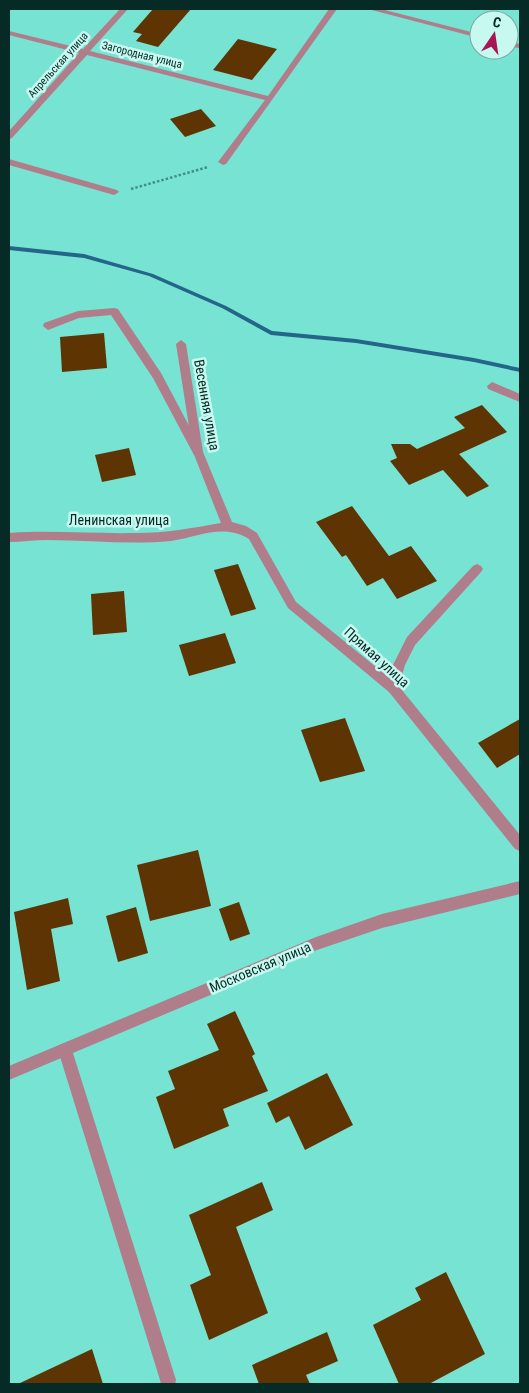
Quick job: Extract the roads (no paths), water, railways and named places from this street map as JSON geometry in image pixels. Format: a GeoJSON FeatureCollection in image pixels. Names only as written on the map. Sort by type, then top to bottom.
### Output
{"type":"FeatureCollection","features":[{"type":"Feature","properties":{"kind":"street","name":"Апрельская улица"},"geometry":{"type":"LineString","coordinates":[[9,136],[124,9]]}},
{"type":"Feature","properties":{"kind":"street"},"geometry":{"type":"LineString","coordinates":[[223,162],[333,9]]}},
{"type":"Feature","properties":{"kind":"street"},"geometry":{"type":"LineString","coordinates":[[372,9],[469,33]]}},
{"type":"Feature","properties":{"kind":"street","name":"Загородная улица"},"geometry":{"type":"LineString","coordinates":[[9,33],[270,99]]}},
{"type":"Feature","properties":{"kind":"street"},"geometry":{"type":"LineString","coordinates":[[9,162],[114,192]]}},
{"type":"Feature","properties":{"kind":"street"},"geometry":{"type":"LineString","coordinates":[[48,326],[78,314],[114,311],[157,376],[198,452]]}},
{"type":"Feature","properties":{"kind":"street","name":"Весенняя улица"},"geometry":{"type":"LineString","coordinates":[[182,344],[198,452],[228,526]]}},
{"type":"Feature","properties":{"kind":"street"},"geometry":{"type":"LineString","coordinates":[[492,386],[520,398]]}},
{"type":"Feature","properties":{"kind":"street","name":"Ленинская улица"},"geometry":{"type":"LineString","coordinates":[[9,538],[45,534],[136,538],[162,537],[228,526]]}},
{"type":"Feature","properties":{"kind":"street","name":"Прямая улица"},"geometry":{"type":"LineString","coordinates":[[228,526],[242,529],[253,536],[292,605],[393,688],[520,845]]}},
{"type":"Feature","properties":{"kind":"street"},"geometry":{"type":"LineString","coordinates":[[393,688],[399,664],[411,641],[477,569]]}},
{"type":"Feature","properties":{"kind":"street","name":"Московская улица"},"geometry":{"type":"LineString","coordinates":[[9,1073],[316,944],[382,921],[520,887]]}},
{"type":"Feature","properties":{"kind":"street"},"geometry":{"type":"LineString","coordinates":[[65,1050],[168,1380]]}},
{"type":"Feature","properties":{"kind":"waterway"},"geometry":{"type":"LineString","coordinates":[[9,248],[84,256],[151,275],[224,307],[271,333],[356,341],[474,360],[520,370]]}}]}
